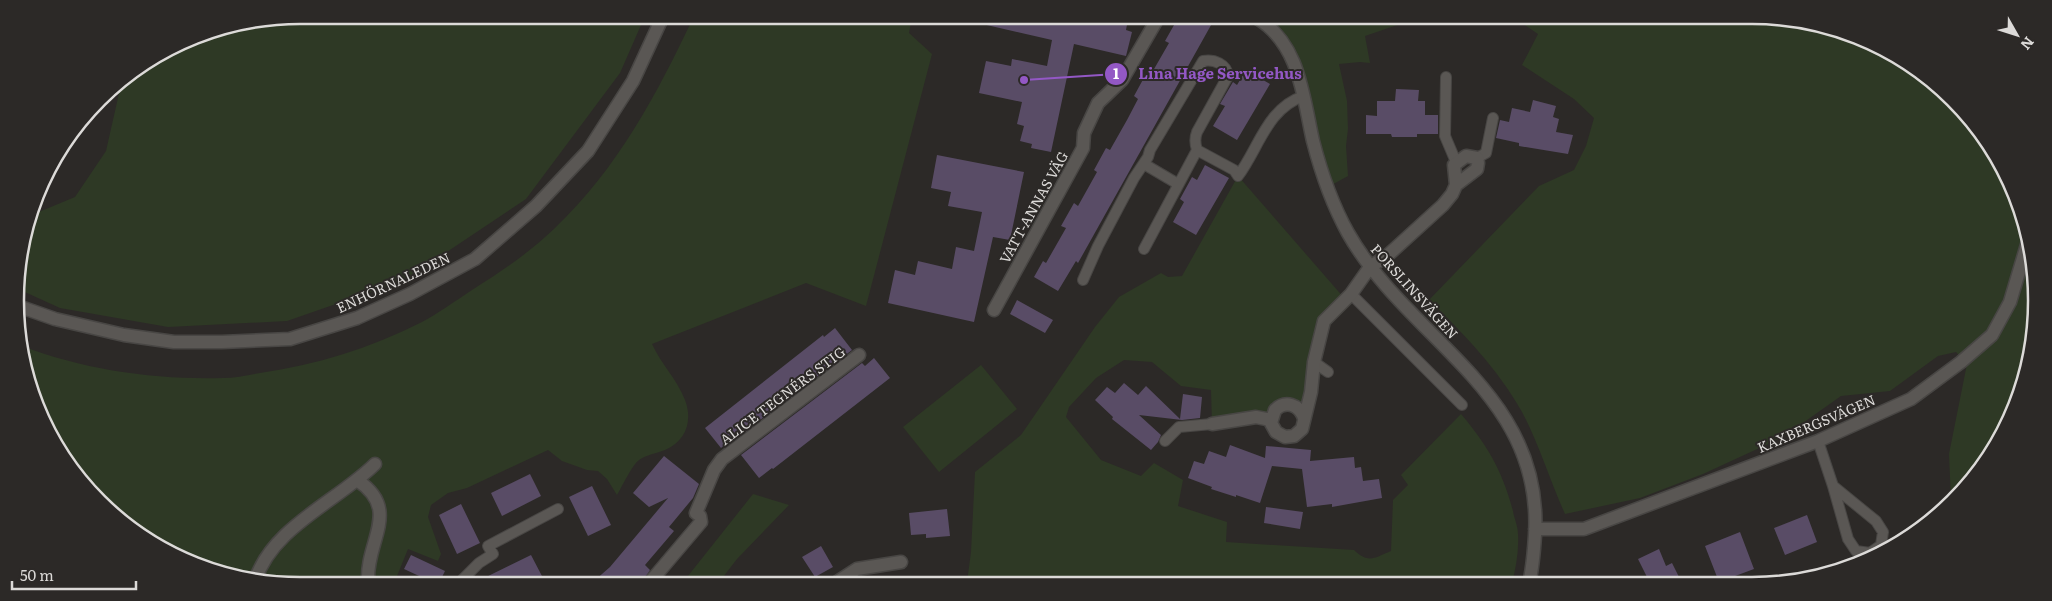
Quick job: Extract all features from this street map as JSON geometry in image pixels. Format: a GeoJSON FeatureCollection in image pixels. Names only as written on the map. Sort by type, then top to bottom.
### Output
{"type":"FeatureCollection","features":[{"type":"Feature","properties":{"kind":"street","name":"ENHÖRNALEDEN"},"geometry":{"type":"LineString","coordinates":[[24,308],[55,319],[124,336],[174,342],[290,339],[366,314],[410,294],[475,259],[536,206],[588,151],[633,81],[659,24]]}},
{"type":"Feature","properties":{"kind":"street","name":"VATT-ANNAS VÄG"},"geometry":{"type":"LineString","coordinates":[[994,310],[1083,148],[1084,133],[1098,103],[1122,80],[1155,24]]}},
{"type":"Feature","properties":{"kind":"street","name":"PORSLINSVÄGEN"},"geometry":{"type":"LineString","coordinates":[[1264,24],[1278,36],[1289,52],[1304,96],[1314,143],[1328,187],[1347,232],[1370,267],[1482,387],[1508,420],[1525,455],[1533,488],[1536,514],[1530,577]]}},
{"type":"Feature","properties":{"kind":"street"},"geometry":{"type":"LineString","coordinates":[[1304,418],[1298,408],[1285,404],[1275,410],[1271,420],[1272,427],[1280,436],[1290,437],[1302,429],[1312,392],[1314,362],[1324,321],[1351,294],[1370,267],[1388,254],[1443,205],[1452,194],[1456,185],[1476,169],[1477,158],[1466,156],[1456,162],[1453,170],[1456,185]]}},
{"type":"Feature","properties":{"kind":"street","name":"KAXBERGSVÄGEN"},"geometry":{"type":"LineString","coordinates":[[1535,529],[1584,529],[1818,441],[1911,400],[1961,362],[1992,335],[2010,302],[2024,254]]}},
{"type":"Feature","properties":{"kind":"street","name":"ALICE TEGNÉRS STIG"},"geometry":{"type":"LineString","coordinates":[[654,577],[701,522],[700,516],[696,513],[714,470],[722,459],[859,355]]}},
{"type":"Feature","properties":{"kind":"street"},"geometry":{"type":"LineString","coordinates":[[1212,424],[1256,418],[1271,420]]}},
{"type":"Feature","properties":{"kind":"street"},"geometry":{"type":"LineString","coordinates":[[257,574],[272,548],[291,530],[358,480],[375,464]]}},
{"type":"Feature","properties":{"kind":"street"},"geometry":{"type":"LineString","coordinates":[[358,480],[374,493],[380,510],[381,520],[372,549],[368,577]]}},
{"type":"Feature","properties":{"kind":"street"},"geometry":{"type":"LineString","coordinates":[[845,577],[857,569],[901,562]]}},
{"type":"Feature","properties":{"kind":"lane"},"geometry":{"type":"LineString","coordinates":[[1083,280],[1098,246],[1134,178],[1144,164],[1150,150],[1203,61],[1216,62],[1225,68],[1228,76],[1197,132],[1197,150],[1144,248]]}},
{"type":"Feature","properties":{"kind":"lane"},"geometry":{"type":"LineString","coordinates":[[1446,77],[1445,136],[1456,162]]}},
{"type":"Feature","properties":{"kind":"lane"},"geometry":{"type":"LineString","coordinates":[[1197,150],[1234,170],[1238,176],[1273,116],[1295,99],[1304,96]]}},
{"type":"Feature","properties":{"kind":"lane"},"geometry":{"type":"LineString","coordinates":[[1477,158],[1486,153],[1494,118]]}},
{"type":"Feature","properties":{"kind":"lane"},"geometry":{"type":"LineString","coordinates":[[1144,164],[1178,184]]}},
{"type":"Feature","properties":{"kind":"lane"},"geometry":{"type":"LineString","coordinates":[[1351,294],[1462,405]]}},
{"type":"Feature","properties":{"kind":"lane"},"geometry":{"type":"LineString","coordinates":[[1314,362],[1328,372]]}},
{"type":"Feature","properties":{"kind":"lane"},"geometry":{"type":"LineString","coordinates":[[1165,441],[1179,427],[1212,424]]}},
{"type":"Feature","properties":{"kind":"lane"},"geometry":{"type":"LineString","coordinates":[[1818,441],[1848,539],[1856,550],[1866,552]]}},
{"type":"Feature","properties":{"kind":"lane"},"geometry":{"type":"LineString","coordinates":[[1833,486],[1876,521],[1883,532],[1881,545]]}},
{"type":"Feature","properties":{"kind":"lane"},"geometry":{"type":"LineString","coordinates":[[465,577],[479,563],[493,554],[488,546],[558,509]]}},
{"type":"Feature","properties":{"kind":"green space"},"geometry":{"type":"Polygon","coordinates":[[[282,24],[641,24],[620,73],[526,199],[405,280],[287,321],[168,327],[60,308],[24,292],[26,264],[38,212],[75,197],[106,151],[120,91],[147,70],[178,52],[229,33],[282,24]]]}},
{"type":"Feature","properties":{"kind":"green space"},"geometry":{"type":"Polygon","coordinates":[[[690,24],[911,24],[909,33],[932,54],[866,306],[806,283],[652,344],[682,392],[687,408],[688,423],[683,436],[672,446],[645,457],[636,463],[617,495],[607,479],[598,471],[587,470],[562,461],[548,450],[467,488],[448,493],[431,505],[428,517],[441,554],[438,561],[408,549],[397,577],[282,577],[247,572],[212,563],[162,540],[118,509],[92,483],[70,454],[52,423],[38,389],[28,348],[71,361],[121,372],[172,377],[228,378],[302,365],[343,354],[383,340],[441,311],[515,261],[555,228],[578,205],[617,155],[666,74],[690,24]]]}},
{"type":"Feature","properties":{"kind":"green space"},"geometry":{"type":"Polygon","coordinates":[[[1262,24],[1400,24],[1365,36],[1370,63],[1339,64],[1347,101],[1348,129],[1346,146],[1348,176],[1328,187],[1292,57],[1262,24]]]}},
{"type":"Feature","properties":{"kind":"green space"},"geometry":{"type":"Polygon","coordinates":[[[1523,24],[1770,24],[1805,29],[1840,38],[1890,61],[1934,92],[1960,118],[1991,162],[2014,212],[2026,264],[2028,319],[2019,372],[2000,423],[1982,454],[1951,492],[1949,454],[1967,364],[1956,352],[1938,356],[1890,391],[1841,396],[1783,437],[1703,474],[1640,498],[1565,514],[1534,437],[1513,396],[1480,353],[1429,300],[1539,186],[1574,170],[1586,146],[1594,118],[1574,99],[1522,65],[1538,34],[1523,24]]]}},
{"type":"Feature","properties":{"kind":"green space"},"geometry":{"type":"Polygon","coordinates":[[[1238,176],[1345,299],[1324,321],[1304,418],[1296,407],[1272,414],[1212,424],[1211,390],[1181,386],[1152,362],[1124,360],[1096,378],[1069,407],[1066,417],[1101,460],[1141,476],[1154,463],[1183,480],[1178,506],[1227,522],[1226,542],[1354,550],[1364,557],[1372,558],[1391,551],[1393,500],[1408,485],[1401,475],[1461,414],[1493,459],[1509,496],[1518,534],[1517,559],[1513,577],[968,577],[971,552],[975,472],[1021,435],[1095,327],[1119,297],[1161,273],[1168,277],[1182,276],[1238,176]]]}},
{"type":"Feature","properties":{"kind":"green space"},"geometry":{"type":"Polygon","coordinates":[[[981,365],[1017,409],[939,472],[903,427],[981,365]]]}},
{"type":"Feature","properties":{"kind":"green space"},"geometry":{"type":"Polygon","coordinates":[[[753,494],[789,505],[737,559],[723,577],[687,577],[753,494]]]}},
{"type":"Feature","properties":{"kind":"building"},"geometry":{"type":"Polygon","coordinates":[[[982,24],[1127,24],[1126,30],[1132,32],[1126,56],[1074,44],[1051,152],[1031,148],[1032,144],[1020,141],[1024,126],[1017,124],[1022,102],[979,93],[986,61],[1011,66],[1012,59],[1047,66],[1052,40],[982,24]]]}},
{"type":"Feature","properties":{"kind":"building"},"geometry":{"type":"Polygon","coordinates":[[[1175,24],[1212,24],[1078,263],[1076,261],[1058,291],[1034,277],[1043,261],[1046,263],[1066,228],[1061,226],[1074,203],[1078,206],[1097,172],[1094,170],[1106,148],[1110,150],[1127,120],[1138,99],[1134,96],[1146,74],[1150,76],[1169,43],[1165,41],[1175,24]]]}},
{"type":"Feature","properties":{"kind":"building"},"geometry":{"type":"Polygon","coordinates":[[[1246,70],[1270,84],[1237,140],[1213,126],[1225,106],[1220,104],[1233,82],[1237,85],[1246,70]]]}},
{"type":"Feature","properties":{"kind":"building"},"geometry":{"type":"Polygon","coordinates":[[[1396,89],[1419,90],[1418,101],[1425,101],[1425,115],[1438,115],[1438,134],[1417,134],[1417,137],[1392,137],[1391,134],[1366,134],[1366,115],[1377,116],[1377,101],[1395,101],[1396,89]]]}},
{"type":"Feature","properties":{"kind":"building"},"geometry":{"type":"Polygon","coordinates":[[[1533,100],[1556,106],[1553,117],[1559,119],[1556,132],[1573,135],[1568,154],[1519,146],[1519,143],[1496,138],[1500,120],[1509,122],[1512,108],[1530,112],[1533,100]]]}},
{"type":"Feature","properties":{"kind":"building"},"geometry":{"type":"Polygon","coordinates":[[[937,155],[1024,172],[1010,240],[993,237],[974,322],[888,303],[895,270],[915,275],[918,261],[952,269],[956,247],[974,251],[982,212],[948,206],[951,192],[931,188],[937,155]]]}},
{"type":"Feature","properties":{"kind":"building"},"geometry":{"type":"Polygon","coordinates":[[[1205,165],[1229,178],[1196,235],[1173,222],[1184,202],[1180,199],[1192,177],[1197,180],[1205,165]]]}},
{"type":"Feature","properties":{"kind":"building"},"geometry":{"type":"Polygon","coordinates":[[[1017,300],[1053,320],[1045,333],[1010,314],[1017,300]]]}},
{"type":"Feature","properties":{"kind":"building"},"geometry":{"type":"Polygon","coordinates":[[[835,328],[852,350],[721,448],[705,428],[823,335],[824,337],[835,328]]]}},
{"type":"Feature","properties":{"kind":"building"},"geometry":{"type":"Polygon","coordinates":[[[874,358],[890,378],[759,478],[741,455],[862,363],[865,366],[874,358]]]}},
{"type":"Feature","properties":{"kind":"building"},"geometry":{"type":"Polygon","coordinates":[[[1124,383],[1138,395],[1146,386],[1180,419],[1183,394],[1202,397],[1200,418],[1182,420],[1139,415],[1161,435],[1151,450],[1112,419],[1113,417],[1095,400],[1107,387],[1115,393],[1124,383]]]}},
{"type":"Feature","properties":{"kind":"building"},"geometry":{"type":"Polygon","coordinates":[[[1230,445],[1265,458],[1266,446],[1311,450],[1310,461],[1354,457],[1355,468],[1361,467],[1363,481],[1379,479],[1382,498],[1332,507],[1332,504],[1307,507],[1302,469],[1272,466],[1260,503],[1211,489],[1212,487],[1188,478],[1194,461],[1204,464],[1209,451],[1226,457],[1230,445]]]}},
{"type":"Feature","properties":{"kind":"building"},"geometry":{"type":"Polygon","coordinates":[[[664,456],[699,484],[693,498],[669,527],[674,531],[645,565],[650,570],[646,577],[599,577],[610,567],[668,498],[649,507],[633,493],[664,456]]]}},
{"type":"Feature","properties":{"kind":"building"},"geometry":{"type":"Polygon","coordinates":[[[530,474],[541,496],[502,516],[491,493],[530,474]]]}},
{"type":"Feature","properties":{"kind":"building"},"geometry":{"type":"Polygon","coordinates":[[[592,486],[611,525],[588,536],[569,497],[592,486]]]}},
{"type":"Feature","properties":{"kind":"building"},"geometry":{"type":"Polygon","coordinates":[[[461,504],[480,543],[457,554],[439,515],[461,504]]]}},
{"type":"Feature","properties":{"kind":"building"},"geometry":{"type":"Polygon","coordinates":[[[1266,507],[1303,512],[1300,529],[1264,523],[1266,507]]]}},
{"type":"Feature","properties":{"kind":"building"},"geometry":{"type":"Polygon","coordinates":[[[947,509],[950,536],[926,538],[926,534],[911,535],[909,513],[947,509]]]}},
{"type":"Feature","properties":{"kind":"building"},"geometry":{"type":"Polygon","coordinates":[[[1807,515],[1817,542],[1785,555],[1774,528],[1807,515]]]}},
{"type":"Feature","properties":{"kind":"building"},"geometry":{"type":"Polygon","coordinates":[[[1740,532],[1754,569],[1732,577],[1717,577],[1705,546],[1740,532]]]}},
{"type":"Feature","properties":{"kind":"building"},"geometry":{"type":"Polygon","coordinates":[[[821,546],[833,567],[815,577],[802,557],[821,546]]]}},
{"type":"Feature","properties":{"kind":"building"},"geometry":{"type":"Polygon","coordinates":[[[1659,549],[1666,566],[1672,563],[1679,577],[1647,577],[1638,559],[1659,549]]]}},
{"type":"Feature","properties":{"kind":"building"},"geometry":{"type":"Polygon","coordinates":[[[411,555],[445,571],[442,577],[421,577],[404,569],[411,555]]]}},
{"type":"Feature","properties":{"kind":"building"},"geometry":{"type":"Polygon","coordinates":[[[531,555],[542,577],[486,577],[531,555]]]}},
{"type":"Feature","properties":{"kind":"place","name":"Lina Hage Servicehus"},"geometry":{"type":"Point","coordinates":[1024,80]}}]}
